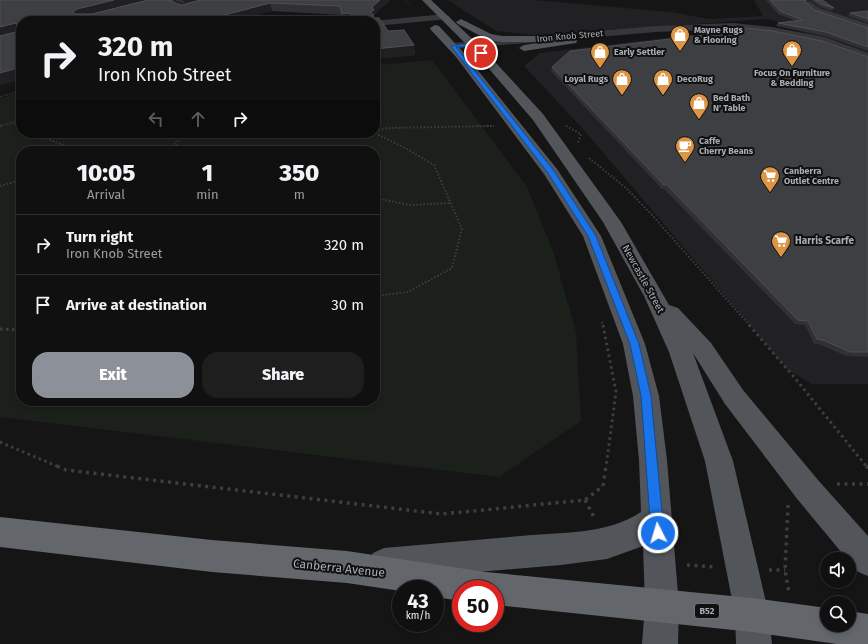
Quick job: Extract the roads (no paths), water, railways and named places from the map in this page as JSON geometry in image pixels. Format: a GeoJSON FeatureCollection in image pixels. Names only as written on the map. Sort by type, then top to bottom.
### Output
{"type":"FeatureCollection","features":[{"type":"Feature","properties":{"kind":"highway","name":"Canberra Avenue"},"geometry":{"type":"LineString","coordinates":[[0,532],[212,556],[347,567],[486,588],[662,606],[753,630],[868,631]]}},
{"type":"Feature","properties":{"kind":"main road","name":"Newcastle Street"},"geometry":{"type":"LineString","coordinates":[[426,0],[445,17],[551,172],[592,236],[634,344],[646,396],[662,606],[660,644]]}},
{"type":"Feature","properties":{"kind":"main road"},"geometry":{"type":"LineString","coordinates":[[426,0],[488,38],[502,40],[539,39]]}},
{"type":"Feature","properties":{"kind":"main road","name":"Newcastle Street"},"geometry":{"type":"LineString","coordinates":[[418,9],[426,18],[465,48],[497,56],[612,222],[654,296],[681,352],[719,461],[742,568],[753,630]]}},
{"type":"Feature","properties":{"kind":"main road"},"geometry":{"type":"LineString","coordinates":[[497,56],[572,41]]}},
{"type":"Feature","properties":{"kind":"main road"},"geometry":{"type":"LineString","coordinates":[[654,296],[703,349],[734,397],[808,490],[868,560]]}},
{"type":"Feature","properties":{"kind":"main road"},"geometry":{"type":"LineString","coordinates":[[347,567],[561,549],[606,543],[635,534],[656,520]]}},
{"type":"Feature","properties":{"kind":"street"},"geometry":{"type":"LineString","coordinates":[[104,16],[167,1],[179,7]]}},
{"type":"Feature","properties":{"kind":"street"},"geometry":{"type":"LineString","coordinates":[[809,4],[816,10],[868,27]]}},
{"type":"Feature","properties":{"kind":"street"},"geometry":{"type":"LineString","coordinates":[[380,22],[445,17]]}},
{"type":"Feature","properties":{"kind":"street"},"geometry":{"type":"LineString","coordinates":[[644,22],[658,30]]}},
{"type":"Feature","properties":{"kind":"street","name":"Iron Knob Street"},"geometry":{"type":"LineString","coordinates":[[465,48],[572,41],[658,30],[716,25],[772,30],[807,37],[868,57]]}},
{"type":"Feature","properties":{"kind":"street","name":"Iron Knob Street"},"geometry":{"type":"LineString","coordinates":[[465,48],[539,39],[658,30]]}},
{"type":"Feature","properties":{"kind":"street"},"geometry":{"type":"LineString","coordinates":[[846,50],[868,46]]}},
{"type":"Feature","properties":{"kind":"street"},"geometry":{"type":"LineString","coordinates":[[846,50],[868,50]]}},
{"type":"Feature","properties":{"kind":"street","name":"Iron Knob Street"},"geometry":{"type":"LineString","coordinates":[[846,50],[868,61]]}},
{"type":"Feature","properties":{"kind":"place","name":"Mayne Rugs & Flooring"},"geometry":{"type":"Point","coordinates":[680,52]}},
{"type":"Feature","properties":{"kind":"place","name":"Focus On Furniture & Bedding"},"geometry":{"type":"Point","coordinates":[792,67]}},
{"type":"Feature","properties":{"kind":"place","name":"Early Settler"},"geometry":{"type":"Point","coordinates":[600,69]}},
{"type":"Feature","properties":{"kind":"place","name":"Loyal Rugs"},"geometry":{"type":"Point","coordinates":[622,96]}},
{"type":"Feature","properties":{"kind":"place","name":"DecoRug"},"geometry":{"type":"Point","coordinates":[663,96]}},
{"type":"Feature","properties":{"kind":"place","name":"Bed Bath N' Table"},"geometry":{"type":"Point","coordinates":[699,120]}},
{"type":"Feature","properties":{"kind":"place","name":"Caffe Cherry Beans"},"geometry":{"type":"Point","coordinates":[685,163]}},
{"type":"Feature","properties":{"kind":"place","name":"Canberra Outlet Centre"},"geometry":{"type":"Point","coordinates":[770,193]}},
{"type":"Feature","properties":{"kind":"place","name":"Harris Scarfe"},"geometry":{"type":"Point","coordinates":[781,258]}}]}
